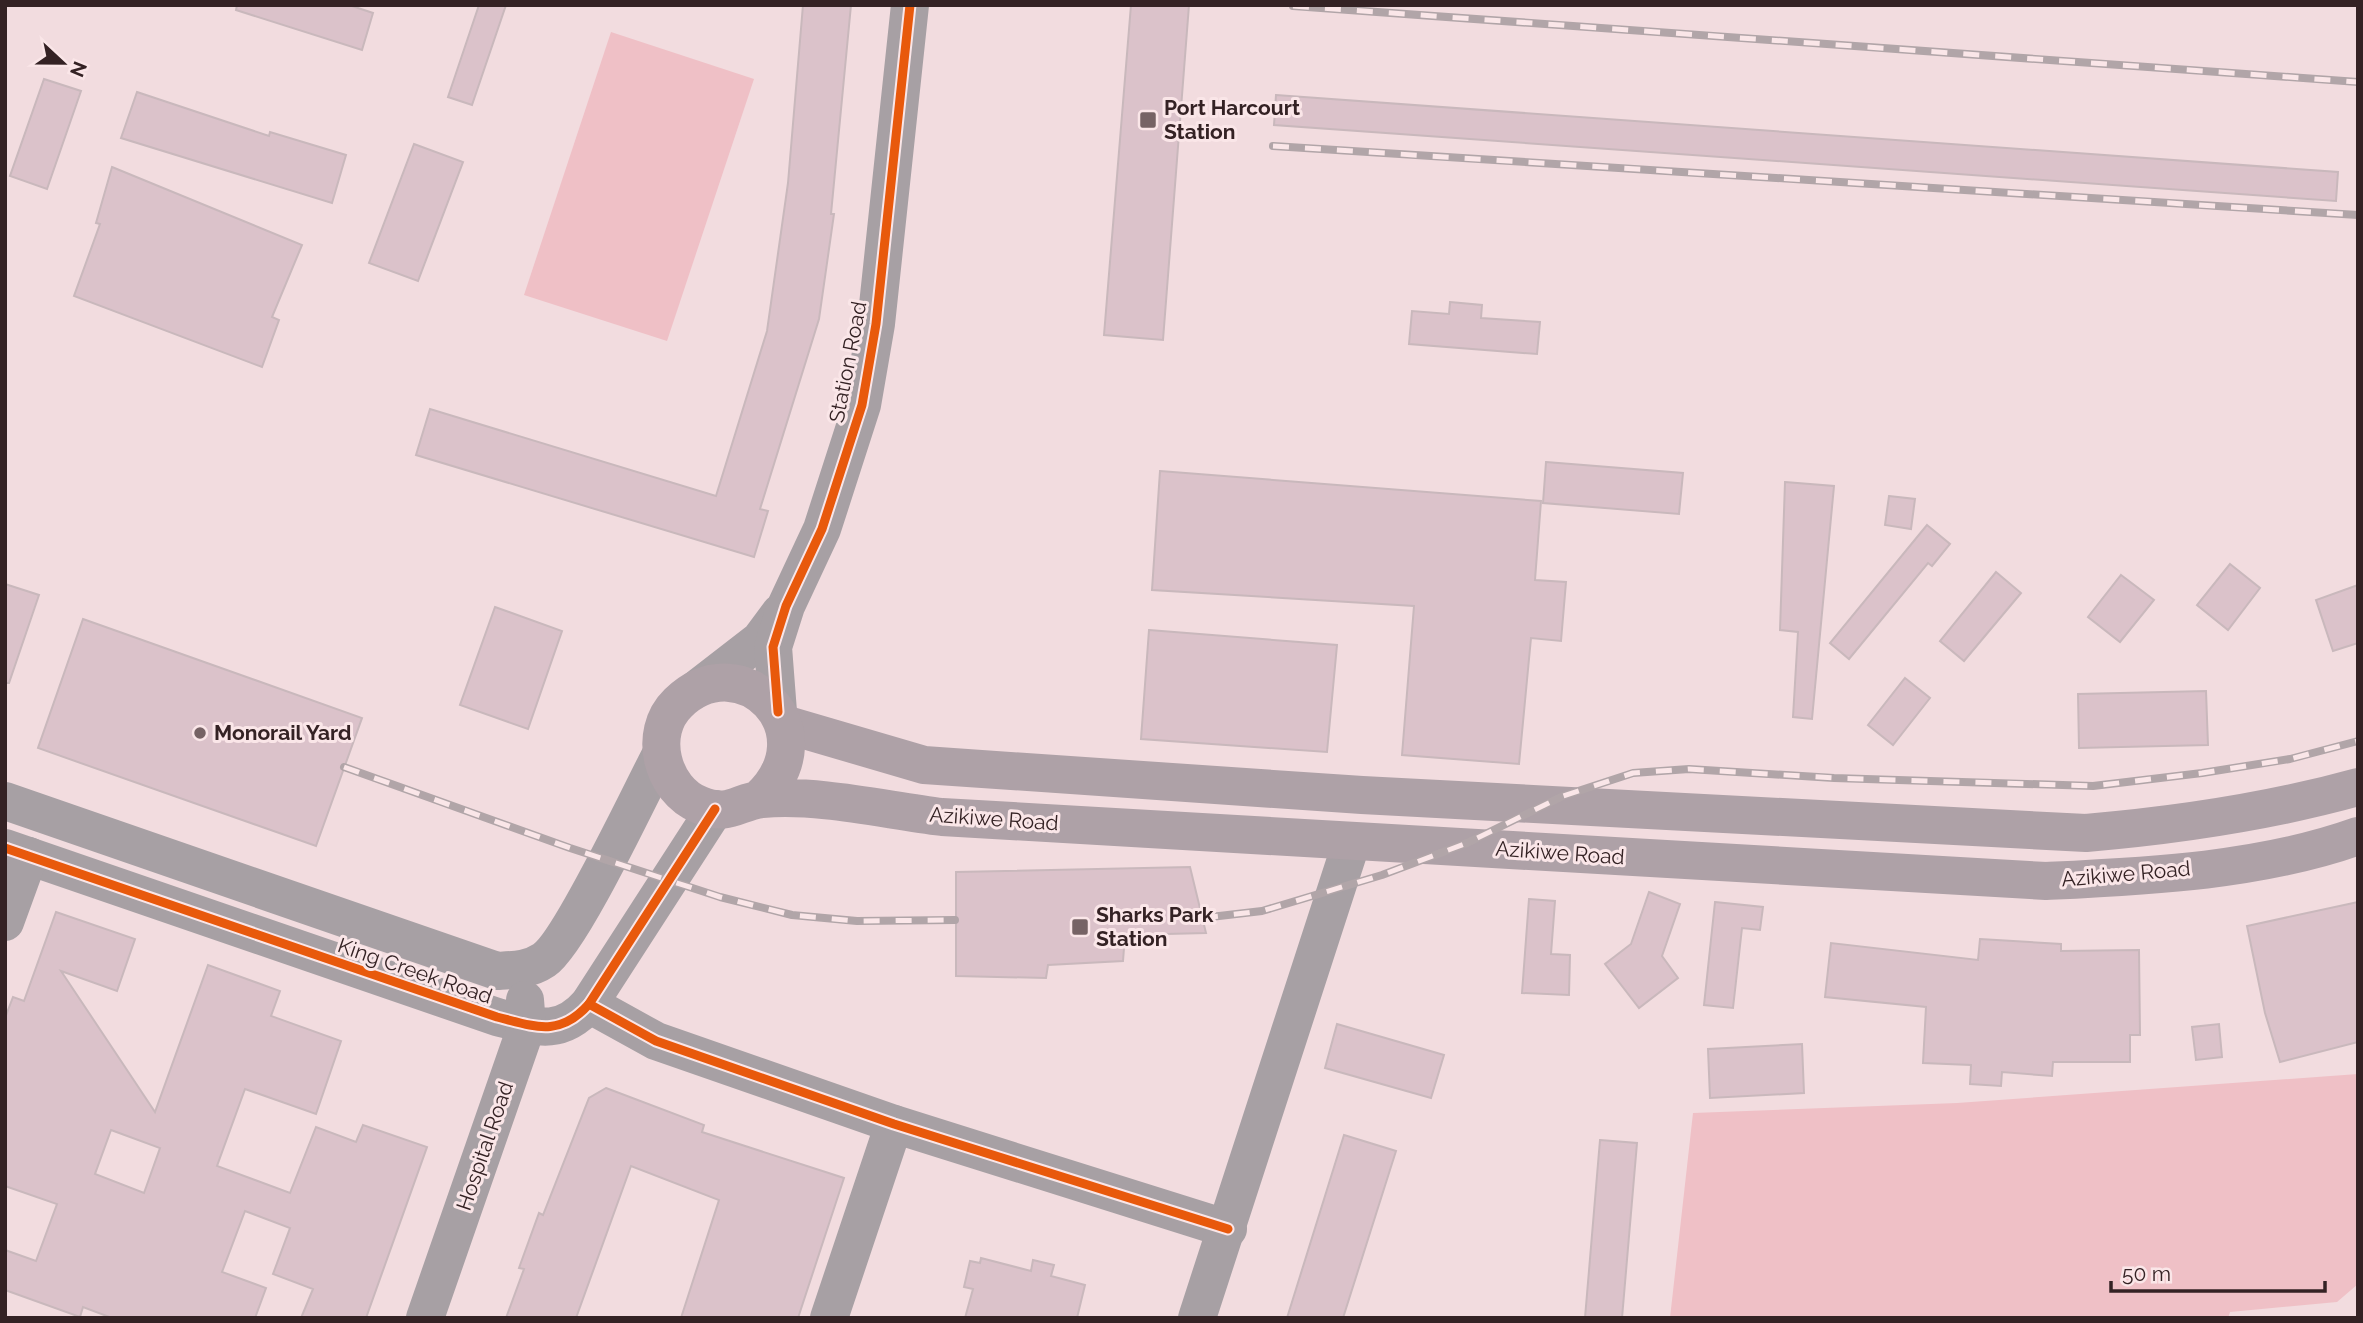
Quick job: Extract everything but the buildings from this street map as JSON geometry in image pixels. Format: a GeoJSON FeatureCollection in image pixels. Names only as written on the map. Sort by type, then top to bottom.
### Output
{"type":"FeatureCollection","features":[{"type":"Feature","properties":{"kind":"main road"},"geometry":{"type":"LineString","coordinates":[[724,682],[745,686],[764,696],[781,718],[787,745],[785,765],[775,785],[759,799],[735,810],[700,805],[679,791],[665,770],[662,754],[663,728],[676,704],[698,688],[724,682]]}},
{"type":"Feature","properties":{"kind":"main road"},"geometry":{"type":"LineString","coordinates":[[781,718],[925,765],[1362,795],[2086,832],[2180,825],[2284,807],[2358,788]]}},
{"type":"Feature","properties":{"kind":"main road","name":"Azikiwe Road"},"geometry":{"type":"LineString","coordinates":[[759,799],[805,799],[942,817],[2046,881],[2135,876],[2261,860],[2358,836]]}},
{"type":"Feature","properties":{"kind":"street","name":"Station Road"},"geometry":{"type":"LineString","coordinates":[[781,718],[773,647],[786,606],[822,529],[862,405],[876,324],[910,5]]}},
{"type":"Feature","properties":{"kind":"street","name":"Station Road"},"geometry":{"type":"LineString","coordinates":[[698,688],[760,640],[786,606]]}},
{"type":"Feature","properties":{"kind":"street","name":"King Creek Road"},"geometry":{"type":"LineString","coordinates":[[5,801],[497,971],[523,970],[546,959],[572,922],[662,754]]}},
{"type":"Feature","properties":{"kind":"street","name":"King Creek Road"},"geometry":{"type":"LineString","coordinates":[[17,852],[497,1017],[527,1025],[558,1027],[576,1018],[589,1004],[715,809]]}},
{"type":"Feature","properties":{"kind":"street"},"geometry":{"type":"LineString","coordinates":[[1197,1318],[1352,841]]}},
{"type":"Feature","properties":{"kind":"street"},"geometry":{"type":"LineString","coordinates":[[5,922],[17,852]]}},
{"type":"Feature","properties":{"kind":"street","name":"Hospital Road"},"geometry":{"type":"LineString","coordinates":[[425,1318],[527,1025],[523,970]]}},
{"type":"Feature","properties":{"kind":"street"},"geometry":{"type":"LineString","coordinates":[[589,1004],[656,1041],[894,1124],[1228,1229]]}},
{"type":"Feature","properties":{"kind":"street"},"geometry":{"type":"LineString","coordinates":[[829,1318],[894,1124]]}},
{"type":"Feature","properties":{"kind":"shaded area"},"geometry":{"type":"Polygon","coordinates":[[[611,32],[754,79],[667,341],[524,295],[611,32]]]}},
{"type":"Feature","properties":{"kind":"shaded area"},"geometry":{"type":"Polygon","coordinates":[[[2358,1074],[2358,1284],[2337,1302],[2230,1312],[2228,1318],[1670,1318],[1693,1113],[1957,1103],[2358,1074]]]}},
{"type":"Feature","properties":{"kind":"railway"},"geometry":{"type":"LineString","coordinates":[[1293,6],[2358,82]]}},
{"type":"Feature","properties":{"kind":"railway"},"geometry":{"type":"LineString","coordinates":[[1273,146],[2358,215]]}},
{"type":"Feature","properties":{"kind":"railway"},"geometry":{"type":"LineString","coordinates":[[1202,918],[1262,911],[1382,875],[1467,843],[1563,796],[1633,773],[1689,769],[1834,778],[2093,786],[2290,759],[2358,741]]}},
{"type":"Feature","properties":{"kind":"railway"},"geometry":{"type":"LineString","coordinates":[[344,767],[570,848],[720,897],[792,915],[857,921],[955,920]]}},
{"type":"Feature","properties":{"kind":"cycle path"},"geometry":{"type":"LineString","coordinates":[[778,712],[773,647],[786,606],[822,529],[862,405],[876,324],[910,5]]}},
{"type":"Feature","properties":{"kind":"cycle path"},"geometry":{"type":"LineString","coordinates":[[5,848],[497,1017],[547,1027],[568,1021],[589,1004],[715,809]]}},
{"type":"Feature","properties":{"kind":"cycle path"},"geometry":{"type":"LineString","coordinates":[[589,1004],[656,1041],[894,1124],[1228,1229]]}},
{"type":"Feature","properties":{"kind":"place","name":"Port Harcourt Station"},"geometry":{"type":"Point","coordinates":[1148,120]}},
{"type":"Feature","properties":{"kind":"place","name":"Monorail Yard"},"geometry":{"type":"Point","coordinates":[200,733]}},
{"type":"Feature","properties":{"kind":"place","name":"Sharks Park Station"},"geometry":{"type":"Point","coordinates":[1080,927]}}]}
